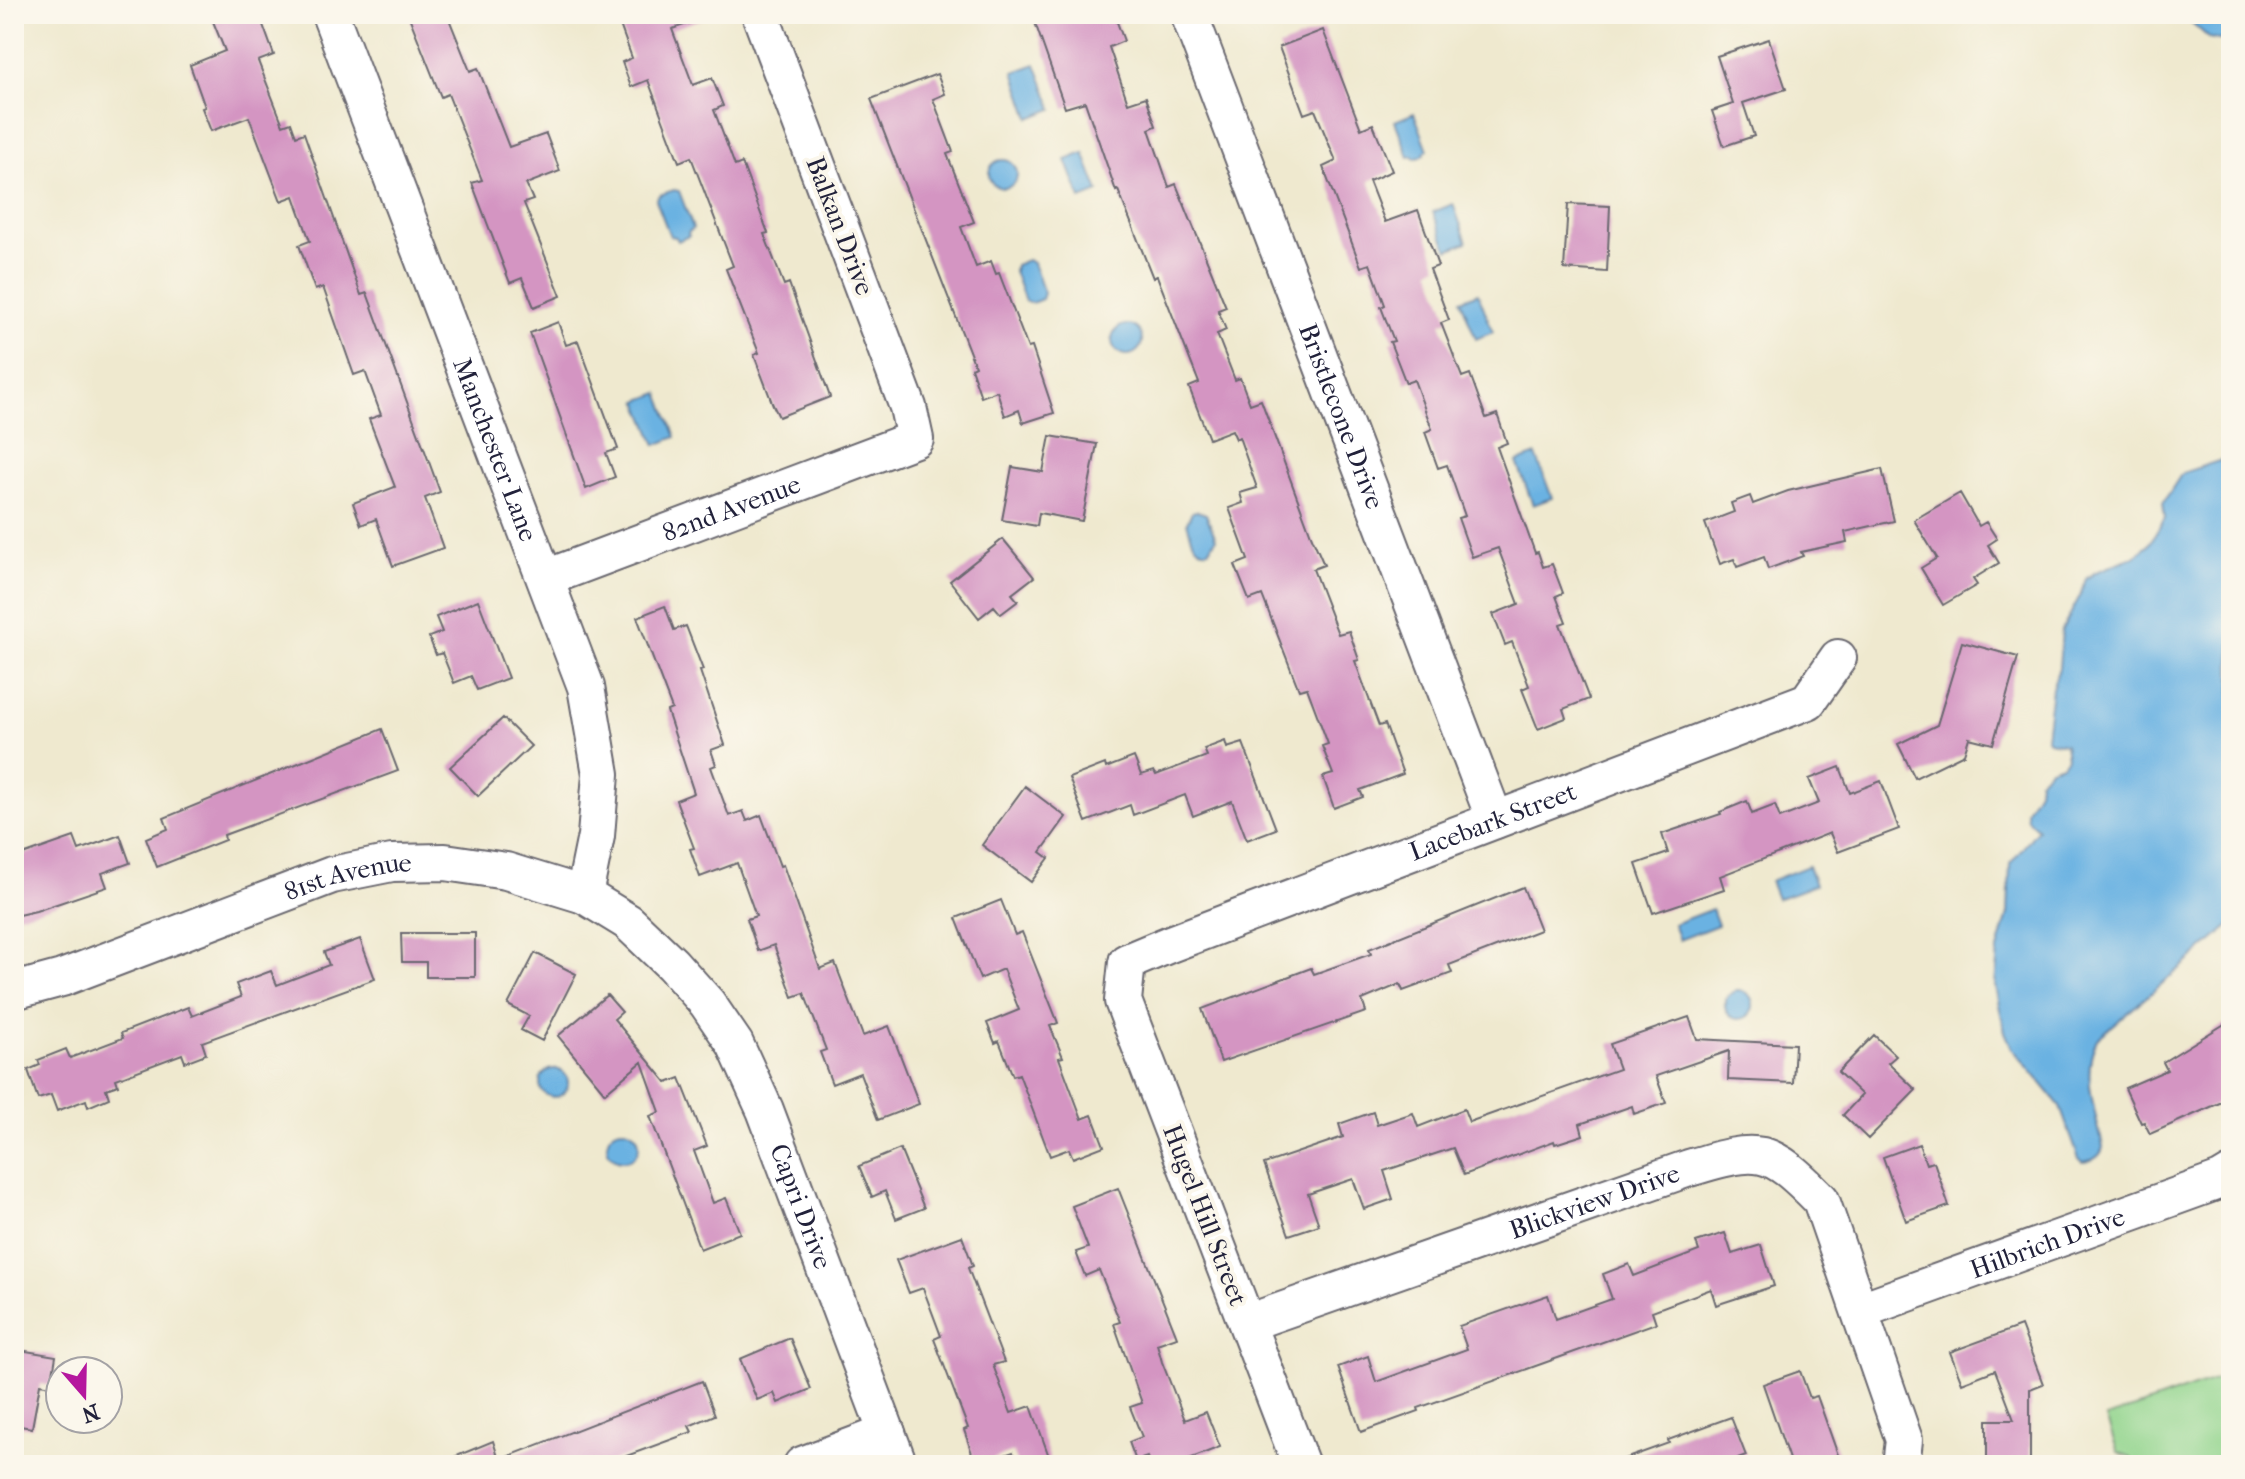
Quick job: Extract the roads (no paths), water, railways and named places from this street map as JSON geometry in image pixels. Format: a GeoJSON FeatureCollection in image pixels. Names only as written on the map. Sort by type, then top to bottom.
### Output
{"type":"FeatureCollection","features":[{"type":"Feature","properties":{"kind":"street","name":"Manchester Lane"},"geometry":{"type":"LineString","coordinates":[[330,14],[586,687],[601,774],[596,836],[584,895]]}},
{"type":"Feature","properties":{"kind":"street","name":"Balkan Drive"},"geometry":{"type":"LineString","coordinates":[[760,14],[908,407],[915,439]]}},
{"type":"Feature","properties":{"kind":"street","name":"Bristlecone Drive"},"geometry":{"type":"LineString","coordinates":[[1189,14],[1495,820]]}},
{"type":"Feature","properties":{"kind":"street","name":"82nd Avenue"},"geometry":{"type":"LineString","coordinates":[[546,578],[915,439]]}},
{"type":"Feature","properties":{"kind":"street","name":"Lacebark Street"},"geometry":{"type":"LineString","coordinates":[[1127,962],[1808,701],[1838,658]]}},
{"type":"Feature","properties":{"kind":"street","name":"81st Avenue"},"geometry":{"type":"LineString","coordinates":[[14,991],[62,978],[332,875],[392,863],[445,862],[506,871],[584,895],[628,922],[672,964]]}},
{"type":"Feature","properties":{"kind":"street","name":"Hugel Hill Street"},"geometry":{"type":"LineString","coordinates":[[1127,962],[1123,1001],[1301,1465]]}},
{"type":"Feature","properties":{"kind":"street","name":"Capri Drive"},"geometry":{"type":"LineString","coordinates":[[672,964],[707,1003],[735,1044],[765,1110],[893,1449]]}},
{"type":"Feature","properties":{"kind":"street","name":"Blickview Drive"},"geometry":{"type":"LineString","coordinates":[[1247,1323],[1674,1173],[1739,1153],[1773,1158],[1821,1200],[1904,1440],[1901,1465]]}},
{"type":"Feature","properties":{"kind":"street","name":"Hilbrich Drive"},"geometry":{"type":"LineString","coordinates":[[1861,1310],[2231,1174]]}},
{"type":"Feature","properties":{"kind":"street"},"geometry":{"type":"LineString","coordinates":[[802,1465],[893,1449]]}},
{"type":"Feature","properties":{"kind":"water"},"geometry":{"type":"Polygon","coordinates":[[[2182,14],[2231,14],[2231,42],[2209,38],[2182,14]]]}},
{"type":"Feature","properties":{"kind":"water"},"geometry":{"type":"Polygon","coordinates":[[[1036,64],[1053,109],[1030,118],[1014,72],[1036,64]]]}},
{"type":"Feature","properties":{"kind":"water"},"geometry":{"type":"Polygon","coordinates":[[[1414,113],[1428,150],[1424,152],[1425,155],[1415,159],[1409,157],[1395,121],[1414,113]]]}},
{"type":"Feature","properties":{"kind":"water"},"geometry":{"type":"Polygon","coordinates":[[[1084,153],[1099,192],[1081,199],[1066,160],[1084,153]]]}},
{"type":"Feature","properties":{"kind":"water"},"geometry":{"type":"Polygon","coordinates":[[[1003,160],[1013,164],[1017,174],[1013,184],[1003,188],[993,184],[989,174],[993,164],[1003,160]]]}},
{"type":"Feature","properties":{"kind":"water"},"geometry":{"type":"Polygon","coordinates":[[[679,191],[693,228],[689,236],[678,241],[670,236],[656,200],[659,195],[679,191]]]}},
{"type":"Feature","properties":{"kind":"water"},"geometry":{"type":"Polygon","coordinates":[[[1453,204],[1467,242],[1448,250],[1433,212],[1453,204]]]}},
{"type":"Feature","properties":{"kind":"water"},"geometry":{"type":"Polygon","coordinates":[[[1027,260],[1033,263],[1044,293],[1042,299],[1032,303],[1025,301],[1014,271],[1015,265],[1027,260]]]}},
{"type":"Feature","properties":{"kind":"water"},"geometry":{"type":"Polygon","coordinates":[[[1478,293],[1493,332],[1476,339],[1461,300],[1478,293]]]}},
{"type":"Feature","properties":{"kind":"water"},"geometry":{"type":"Polygon","coordinates":[[[1127,325],[1138,329],[1142,340],[1138,351],[1127,355],[1116,351],[1112,340],[1116,329],[1127,325]]]}},
{"type":"Feature","properties":{"kind":"water"},"geometry":{"type":"Polygon","coordinates":[[[659,393],[676,437],[656,445],[638,401],[659,393]]]}},
{"type":"Feature","properties":{"kind":"water"},"geometry":{"type":"Polygon","coordinates":[[[1536,455],[1552,498],[1533,505],[1517,462],[1536,455]]]}},
{"type":"Feature","properties":{"kind":"water"},"geometry":{"type":"Polygon","coordinates":[[[2231,457],[2231,925],[2097,1039],[2092,1052],[2090,1080],[2103,1147],[2096,1158],[2082,1162],[2060,1106],[2012,1048],[2005,1032],[1995,987],[1998,950],[2008,914],[2010,864],[2038,829],[2027,819],[2026,810],[2038,790],[2039,780],[2067,757],[2065,744],[2046,738],[2052,688],[2059,668],[2062,630],[2086,579],[2133,557],[2148,546],[2165,518],[2163,503],[2182,473],[2231,457]]]}},
{"type":"Feature","properties":{"kind":"water"},"geometry":{"type":"Polygon","coordinates":[[[1192,512],[1206,514],[1216,539],[1209,550],[1199,548],[1190,532],[1187,522],[1192,512]]]}},
{"type":"Feature","properties":{"kind":"water"},"geometry":{"type":"Polygon","coordinates":[[[1808,866],[1815,885],[1777,899],[1770,881],[1808,866]]]}},
{"type":"Feature","properties":{"kind":"water"},"geometry":{"type":"Polygon","coordinates":[[[1712,909],[1718,925],[1679,940],[1673,924],[1712,909]]]}},
{"type":"Feature","properties":{"kind":"water"},"geometry":{"type":"Polygon","coordinates":[[[1739,991],[1749,995],[1753,1005],[1749,1015],[1739,1019],[1729,1015],[1725,1005],[1729,995],[1739,991]]]}},
{"type":"Feature","properties":{"kind":"water"},"geometry":{"type":"Polygon","coordinates":[[[554,1069],[564,1073],[568,1083],[564,1093],[554,1097],[544,1093],[540,1083],[544,1073],[554,1069]]]}},
{"type":"Feature","properties":{"kind":"water"},"geometry":{"type":"Polygon","coordinates":[[[623,1129],[634,1134],[639,1145],[634,1156],[623,1161],[612,1156],[607,1145],[612,1134],[623,1129]]]}}]}
